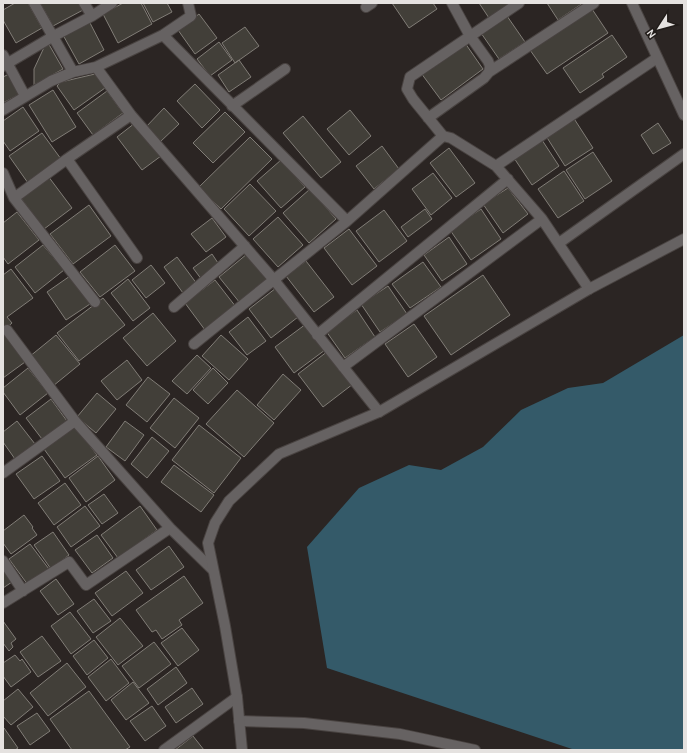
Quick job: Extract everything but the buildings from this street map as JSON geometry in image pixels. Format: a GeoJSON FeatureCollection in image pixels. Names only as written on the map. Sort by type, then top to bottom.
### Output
{"type":"FeatureCollection","features":[{"type":"Feature","properties":{"kind":"street"},"geometry":{"type":"LineString","coordinates":[[34,3],[73,72]]}},
{"type":"Feature","properties":{"kind":"street"},"geometry":{"type":"LineString","coordinates":[[84,3],[92,16]]}},
{"type":"Feature","properties":{"kind":"street"},"geometry":{"type":"LineString","coordinates":[[25,96],[4,61],[92,16],[112,3]]}},
{"type":"Feature","properties":{"kind":"street"},"geometry":{"type":"LineString","coordinates":[[3,110],[51,81],[73,72],[96,68],[163,35],[190,16],[188,3]]}},
{"type":"Feature","properties":{"kind":"street"},"geometry":{"type":"LineString","coordinates":[[452,3],[470,36],[488,61],[490,66],[489,72]]}},
{"type":"Feature","properties":{"kind":"street"},"geometry":{"type":"LineString","coordinates":[[519,3],[410,77],[407,89],[413,99],[443,136],[451,138],[496,166],[508,179],[542,219],[589,289]]}},
{"type":"Feature","properties":{"kind":"street"},"geometry":{"type":"LineString","coordinates":[[428,118],[484,78],[489,72],[594,3]]}},
{"type":"Feature","properties":{"kind":"street"},"geometry":{"type":"LineString","coordinates":[[632,3],[684,115]]}},
{"type":"Feature","properties":{"kind":"street"},"geometry":{"type":"LineString","coordinates":[[163,35],[347,221]]}},
{"type":"Feature","properties":{"kind":"street"},"geometry":{"type":"LineString","coordinates":[[496,166],[657,58]]}},
{"type":"Feature","properties":{"kind":"street"},"geometry":{"type":"LineString","coordinates":[[96,68],[131,115],[274,280],[378,412]]}},
{"type":"Feature","properties":{"kind":"street"},"geometry":{"type":"LineString","coordinates":[[232,106],[286,68]]}},
{"type":"Feature","properties":{"kind":"street"},"geometry":{"type":"LineString","coordinates":[[14,198],[131,115]]}},
{"type":"Feature","properties":{"kind":"street"},"geometry":{"type":"LineString","coordinates":[[194,344],[347,221],[443,136]]}},
{"type":"Feature","properties":{"kind":"street"},"geometry":{"type":"LineString","coordinates":[[558,243],[684,154]]}},
{"type":"Feature","properties":{"kind":"street"},"geometry":{"type":"LineString","coordinates":[[67,159],[137,258]]}},
{"type":"Feature","properties":{"kind":"street"},"geometry":{"type":"LineString","coordinates":[[3,173],[14,198],[95,302]]}},
{"type":"Feature","properties":{"kind":"street"},"geometry":{"type":"LineString","coordinates":[[317,334],[508,179]]}},
{"type":"Feature","properties":{"kind":"street"},"geometry":{"type":"LineString","coordinates":[[343,367],[542,219]]}},
{"type":"Feature","properties":{"kind":"street"},"geometry":{"type":"LineString","coordinates":[[242,750],[237,697],[225,626],[208,543],[215,523],[229,501],[279,454],[378,412],[589,289],[684,239]]}},
{"type":"Feature","properties":{"kind":"street"},"geometry":{"type":"LineString","coordinates":[[174,307],[245,246]]}},
{"type":"Feature","properties":{"kind":"street"},"geometry":{"type":"LineString","coordinates":[[7,330],[75,421],[170,528],[213,570]]}},
{"type":"Feature","properties":{"kind":"street"},"geometry":{"type":"LineString","coordinates":[[3,473],[75,421]]}},
{"type":"Feature","properties":{"kind":"street"},"geometry":{"type":"LineString","coordinates":[[3,603],[23,592],[69,562],[86,585],[170,528]]}},
{"type":"Feature","properties":{"kind":"street"},"geometry":{"type":"LineString","coordinates":[[3,561],[23,592]]}},
{"type":"Feature","properties":{"kind":"street"},"geometry":{"type":"LineString","coordinates":[[164,750],[237,697]]}},
{"type":"Feature","properties":{"kind":"street"},"geometry":{"type":"LineString","coordinates":[[239,721],[304,723],[400,734],[475,750]]}},
{"type":"Feature","properties":{"kind":"water"},"geometry":{"type":"Polygon","coordinates":[[[684,335],[684,750],[575,750],[327,668],[307,547],[359,488],[409,465],[441,470],[483,447],[521,410],[568,388],[603,383],[684,335]]]}}]}
